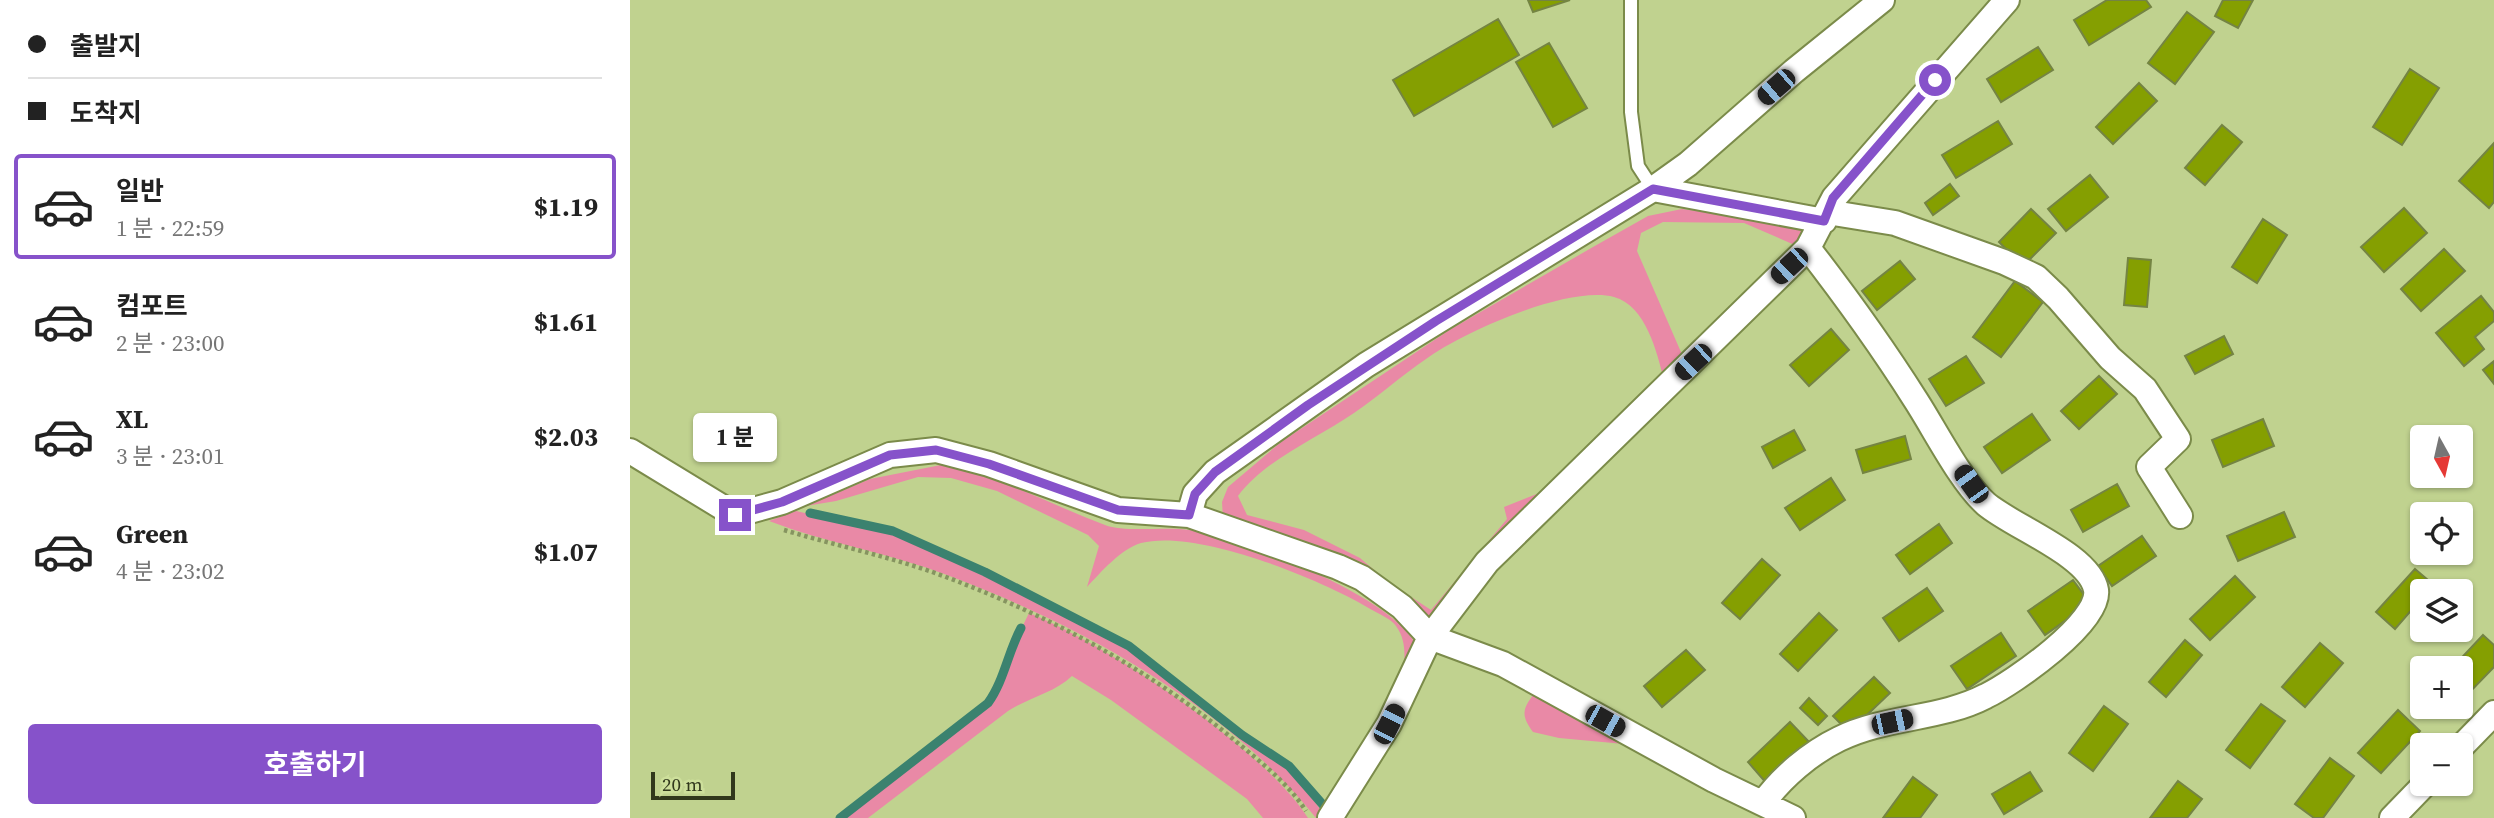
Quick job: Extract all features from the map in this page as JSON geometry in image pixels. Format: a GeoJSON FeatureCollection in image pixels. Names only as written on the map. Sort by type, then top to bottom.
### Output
{"type":"FeatureCollection","features":[{"type":"Feature","properties":{"kind":"street"},"geometry":{"type":"LineString","coordinates":[[1189,515],[1195,494],[1215,472],[1308,405],[1436,321],[1653,189],[1688,164],[1882,0]]}},
{"type":"Feature","properties":{"kind":"street"},"geometry":{"type":"LineString","coordinates":[[1330,818],[1389,724],[1430,637],[1487,562],[1808,248],[1833,198],[2007,0]]}},
{"type":"Feature","properties":{"kind":"street"},"geometry":{"type":"LineString","coordinates":[[1653,189],[1826,216],[1895,223],[2004,262],[2036,277],[2110,358],[2145,389],[2178,439],[2149,467],[2180,516]]}},
{"type":"Feature","properties":{"kind":"street"},"geometry":{"type":"LineString","coordinates":[[1763,803],[1775,786],[1838,740],[1870,726],[1954,708],[1986,696],[2071,637],[2092,610],[2097,596],[2095,583],[2085,570],[2059,548],[2038,538],[1985,503],[1872,332],[1808,248]]}},
{"type":"Feature","properties":{"kind":"street"},"geometry":{"type":"LineString","coordinates":[[630,451],[735,515],[782,502],[890,455],[936,450],[989,464],[1118,510],[1189,515],[1308,556],[1362,578],[1402,607],[1430,637],[1503,664],[1714,780],[1793,818]]}},
{"type":"Feature","properties":{"kind":"street"},"geometry":{"type":"LineString","coordinates":[[2473,735],[2494,713]]}},
{"type":"Feature","properties":{"kind":"street"},"geometry":{"type":"LineString","coordinates":[[2392,818],[2414,796]]}},
{"type":"Feature","properties":{"kind":"lane"},"geometry":{"type":"LineString","coordinates":[[1631,0],[1631,112],[1638,166],[1653,189]]}},
{"type":"Feature","properties":{"kind":"path"},"geometry":{"type":"LineString","coordinates":[[781,529],[841,543],[944,576],[1037,614],[1080,637],[1136,669],[1209,720],[1290,791],[1310,818]]}},
{"type":"Feature","properties":{"kind":"shaded area"},"geometry":{"type":"Polygon","coordinates":[[[1682,209],[1809,226],[1797,246],[1744,223],[1663,222],[1641,233],[1637,251],[1684,359],[1664,380],[1648,331],[1642,320],[1625,302],[1614,297],[1594,295],[1544,304],[1490,324],[1443,348],[1354,413],[1277,460],[1238,496],[1247,515],[1304,530],[1360,558],[1387,581],[1431,610],[1507,519],[1504,507],[1557,486],[1430,624],[1223,519],[1222,502],[1228,487],[1281,442],[1451,329],[1648,216],[1682,209]]]}},
{"type":"Feature","properties":{"kind":"shaded area"},"geometry":{"type":"Polygon","coordinates":[[[946,464],[1007,484],[1105,525],[1124,529],[1190,530],[1280,558],[1350,590],[1380,609],[1403,628],[1417,647],[1404,666],[1403,640],[1394,624],[1386,617],[1294,572],[1227,550],[1195,543],[1165,540],[1141,543],[1126,550],[1087,587],[1099,546],[1088,535],[997,491],[951,478],[918,477],[836,501],[806,506],[870,479],[946,464]]]}},
{"type":"Feature","properties":{"kind":"shaded area"},"geometry":{"type":"Polygon","coordinates":[[[796,511],[893,533],[984,574],[1128,648],[1240,737],[1288,767],[1327,818],[1316,818],[1280,777],[1239,739],[1195,705],[1098,644],[1048,618],[947,575],[769,521],[796,511]]]}},
{"type":"Feature","properties":{"kind":"shaded area"},"geometry":{"type":"Polygon","coordinates":[[[1029,613],[1099,649],[1181,701],[1256,761],[1286,790],[1308,818],[1263,818],[1247,799],[1111,700],[1072,676],[1058,687],[1008,711],[868,818],[844,818],[990,705],[997,694],[1012,648],[1029,613]]]}},
{"type":"Feature","properties":{"kind":"shaded area"},"geometry":{"type":"Polygon","coordinates":[[[1534,694],[1624,744],[1559,738],[1533,732],[1524,713],[1534,694]]]}},
{"type":"Feature","properties":{"kind":"building"},"geometry":{"type":"Polygon","coordinates":[[[1528,0],[1570,0],[1533,12],[1528,0]]]}},
{"type":"Feature","properties":{"kind":"building"},"geometry":{"type":"Polygon","coordinates":[[[2107,0],[2146,0],[2151,7],[2089,45],[2074,20],[2107,0]]]}},
{"type":"Feature","properties":{"kind":"building"},"geometry":{"type":"Polygon","coordinates":[[[2223,0],[2253,0],[2238,28],[2215,16],[2223,0]]]}},
{"type":"Feature","properties":{"kind":"building"},"geometry":{"type":"Polygon","coordinates":[[[2187,12],[2214,32],[2175,84],[2148,63],[2187,12]]]}},
{"type":"Feature","properties":{"kind":"building"},"geometry":{"type":"Polygon","coordinates":[[[1498,19],[1519,55],[1414,116],[1393,80],[1498,19]]]}},
{"type":"Feature","properties":{"kind":"building"},"geometry":{"type":"Polygon","coordinates":[[[1549,43],[1587,108],[1553,127],[1516,62],[1549,43]]]}},
{"type":"Feature","properties":{"kind":"building"},"geometry":{"type":"Polygon","coordinates":[[[2038,47],[2053,70],[2001,102],[1987,79],[2038,47]]]}},
{"type":"Feature","properties":{"kind":"building"},"geometry":{"type":"Polygon","coordinates":[[[2410,69],[2439,88],[2402,145],[2373,127],[2410,69]]]}},
{"type":"Feature","properties":{"kind":"building"},"geometry":{"type":"Polygon","coordinates":[[[2139,83],[2157,101],[2113,144],[2096,127],[2139,83]]]}},
{"type":"Feature","properties":{"kind":"building"},"geometry":{"type":"Polygon","coordinates":[[[1998,121],[2012,144],[1956,178],[1942,155],[1998,121]]]}},
{"type":"Feature","properties":{"kind":"building"},"geometry":{"type":"Polygon","coordinates":[[[2222,125],[2242,142],[2205,185],[2185,168],[2222,125]]]}},
{"type":"Feature","properties":{"kind":"building"},"geometry":{"type":"Polygon","coordinates":[[[2494,143],[2494,202],[2489,208],[2459,181],[2494,143]]]}},
{"type":"Feature","properties":{"kind":"building"},"geometry":{"type":"Polygon","coordinates":[[[2090,175],[2108,197],[2066,231],[2048,209],[2090,175]]]}},
{"type":"Feature","properties":{"kind":"building"},"geometry":{"type":"Polygon","coordinates":[[[1950,184],[1959,196],[1933,215],[1925,203],[1950,184]]]}},
{"type":"Feature","properties":{"kind":"building"},"geometry":{"type":"Polygon","coordinates":[[[2404,208],[2427,233],[2384,272],[2361,247],[2404,208]]]}},
{"type":"Feature","properties":{"kind":"building"},"geometry":{"type":"Polygon","coordinates":[[[2031,209],[2056,233],[2023,266],[1999,242],[2031,209]]]}},
{"type":"Feature","properties":{"kind":"building"},"geometry":{"type":"Polygon","coordinates":[[[2263,219],[2287,235],[2257,283],[2232,267],[2263,219]]]}},
{"type":"Feature","properties":{"kind":"building"},"geometry":{"type":"Polygon","coordinates":[[[2444,249],[2465,271],[2421,311],[2401,289],[2444,249]]]}},
{"type":"Feature","properties":{"kind":"building"},"geometry":{"type":"Polygon","coordinates":[[[2128,258],[2151,260],[2147,307],[2124,305],[2128,258]]]}},
{"type":"Feature","properties":{"kind":"building"},"geometry":{"type":"Polygon","coordinates":[[[1900,261],[1915,279],[1877,310],[1862,291],[1900,261]]]}},
{"type":"Feature","properties":{"kind":"building"},"geometry":{"type":"Polygon","coordinates":[[[2015,281],[2043,302],[2001,357],[1973,337],[2015,281]]]}},
{"type":"Feature","properties":{"kind":"building"},"geometry":{"type":"Polygon","coordinates":[[[2481,296],[2494,312],[2494,321],[2475,337],[2484,349],[2464,366],[2436,333],[2481,296]]]}},
{"type":"Feature","properties":{"kind":"building"},"geometry":{"type":"Polygon","coordinates":[[[1831,329],[1849,350],[1809,386],[1790,365],[1831,329]]]}},
{"type":"Feature","properties":{"kind":"building"},"geometry":{"type":"Polygon","coordinates":[[[2224,336],[2233,354],[2195,374],[2185,356],[2224,336]]]}},
{"type":"Feature","properties":{"kind":"building"},"geometry":{"type":"Polygon","coordinates":[[[1966,356],[1984,383],[1946,406],[1929,379],[1966,356]]]}},
{"type":"Feature","properties":{"kind":"building"},"geometry":{"type":"Polygon","coordinates":[[[2494,361],[2494,384],[2483,370],[2494,361]]]}},
{"type":"Feature","properties":{"kind":"building"},"geometry":{"type":"Polygon","coordinates":[[[2099,376],[2117,394],[2079,429],[2061,411],[2099,376]]]}},
{"type":"Feature","properties":{"kind":"building"},"geometry":{"type":"Polygon","coordinates":[[[2032,414],[2050,440],[2002,473],[1984,447],[2032,414]]]}},
{"type":"Feature","properties":{"kind":"building"},"geometry":{"type":"Polygon","coordinates":[[[2263,419],[2274,446],[2223,467],[2212,440],[2263,419]]]}},
{"type":"Feature","properties":{"kind":"building"},"geometry":{"type":"Polygon","coordinates":[[[1794,430],[1805,450],[1773,468],[1762,447],[1794,430]]]}},
{"type":"Feature","properties":{"kind":"building"},"geometry":{"type":"Polygon","coordinates":[[[1905,436],[1911,459],[1863,473],[1856,450],[1905,436]]]}},
{"type":"Feature","properties":{"kind":"building"},"geometry":{"type":"Polygon","coordinates":[[[1831,478],[1845,500],[1800,530],[1785,508],[1831,478]]]}},
{"type":"Feature","properties":{"kind":"building"},"geometry":{"type":"Polygon","coordinates":[[[2117,484],[2129,506],[2083,532],[2071,510],[2117,484]]]}},
{"type":"Feature","properties":{"kind":"building"},"geometry":{"type":"Polygon","coordinates":[[[2284,512],[2295,537],[2238,561],[2227,536],[2284,512]]]}},
{"type":"Feature","properties":{"kind":"building"},"geometry":{"type":"Polygon","coordinates":[[[1939,524],[1952,543],[1910,574],[1896,555],[1939,524]]]}},
{"type":"Feature","properties":{"kind":"building"},"geometry":{"type":"Polygon","coordinates":[[[2142,536],[2156,556],[2112,586],[2098,566],[2142,536]]]}},
{"type":"Feature","properties":{"kind":"building"},"geometry":{"type":"Polygon","coordinates":[[[1762,559],[1780,575],[1740,619],[1722,603],[1762,559]]]}},
{"type":"Feature","properties":{"kind":"building"},"geometry":{"type":"Polygon","coordinates":[[[2415,569],[2427,579],[2410,579],[2410,612],[2395,629],[2376,612],[2415,569]]]}},
{"type":"Feature","properties":{"kind":"building"},"geometry":{"type":"Polygon","coordinates":[[[2235,576],[2255,597],[2210,640],[2190,619],[2235,576]]]}},
{"type":"Feature","properties":{"kind":"building"},"geometry":{"type":"Polygon","coordinates":[[[2073,580],[2090,603],[2045,635],[2028,611],[2073,580]]]}},
{"type":"Feature","properties":{"kind":"building"},"geometry":{"type":"Polygon","coordinates":[[[1927,588],[1943,611],[1899,641],[1883,618],[1927,588]]]}},
{"type":"Feature","properties":{"kind":"building"},"geometry":{"type":"Polygon","coordinates":[[[1819,613],[1837,630],[1798,671],[1780,654],[1819,613]]]}},
{"type":"Feature","properties":{"kind":"building"},"geometry":{"type":"Polygon","coordinates":[[[2001,633],[2016,656],[1967,689],[1951,666],[2001,633]]]}},
{"type":"Feature","properties":{"kind":"building"},"geometry":{"type":"Polygon","coordinates":[[[2483,635],[2494,645],[2494,667],[2473,689],[2473,656],[2463,656],[2483,635]]]}},
{"type":"Feature","properties":{"kind":"building"},"geometry":{"type":"Polygon","coordinates":[[[2185,640],[2202,655],[2166,697],[2149,682],[2185,640]]]}},
{"type":"Feature","properties":{"kind":"building"},"geometry":{"type":"Polygon","coordinates":[[[2320,643],[2343,663],[2305,707],[2282,687],[2320,643]]]}},
{"type":"Feature","properties":{"kind":"building"},"geometry":{"type":"Polygon","coordinates":[[[1686,650],[1705,670],[1662,707],[1644,686],[1686,650]]]}},
{"type":"Feature","properties":{"kind":"building"},"geometry":{"type":"Polygon","coordinates":[[[1874,677],[1890,693],[1849,732],[1833,716],[1874,677]]]}},
{"type":"Feature","properties":{"kind":"building"},"geometry":{"type":"Polygon","coordinates":[[[1809,698],[1827,716],[1818,725],[1800,708],[1809,698]]]}},
{"type":"Feature","properties":{"kind":"building"},"geometry":{"type":"Polygon","coordinates":[[[2261,704],[2285,721],[2250,768],[2226,750],[2261,704]]]}},
{"type":"Feature","properties":{"kind":"building"},"geometry":{"type":"Polygon","coordinates":[[[2104,706],[2128,724],[2093,771],[2069,753],[2104,706]]]}},
{"type":"Feature","properties":{"kind":"building"},"geometry":{"type":"Polygon","coordinates":[[[2398,710],[2420,731],[2410,733],[2410,742],[2381,773],[2358,753],[2398,710]]]}},
{"type":"Feature","properties":{"kind":"building"},"geometry":{"type":"Polygon","coordinates":[[[1790,722],[1811,744],[1768,785],[1748,762],[1790,722]]]}},
{"type":"Feature","properties":{"kind":"building"},"geometry":{"type":"Polygon","coordinates":[[[2330,758],[2354,776],[2323,818],[2314,818],[2295,804],[2330,758]]]}},
{"type":"Feature","properties":{"kind":"building"},"geometry":{"type":"Polygon","coordinates":[[[2030,772],[2042,791],[2004,814],[1992,794],[2030,772]]]}},
{"type":"Feature","properties":{"kind":"building"},"geometry":{"type":"Polygon","coordinates":[[[1913,777],[1937,795],[1920,818],[1883,818],[1913,777]]]}},
{"type":"Feature","properties":{"kind":"building"},"geometry":{"type":"Polygon","coordinates":[[[2178,781],[2202,799],[2187,818],[2150,818],[2178,781]]]}},
{"type":"Feature","properties":{"kind":"waterway"},"geometry":{"type":"LineString","coordinates":[[810,513],[893,531],[985,572],[1129,646],[1242,735],[1289,766],[1324,806]]}},
{"type":"Feature","properties":{"kind":"waterway"},"geometry":{"type":"LineString","coordinates":[[840,818],[988,703],[1021,628]]}},
{"type":"Feature","properties":{"kind":"route"},"geometry":{"type":"LineString","coordinates":[[735,515],[782,502],[804,490],[890,455],[936,450],[957,453],[1118,510],[1155,515],[1189,515],[1195,494],[1215,472],[1308,405],[1436,321],[1653,189],[1824,221],[1833,198],[1935,80]]}}]}
